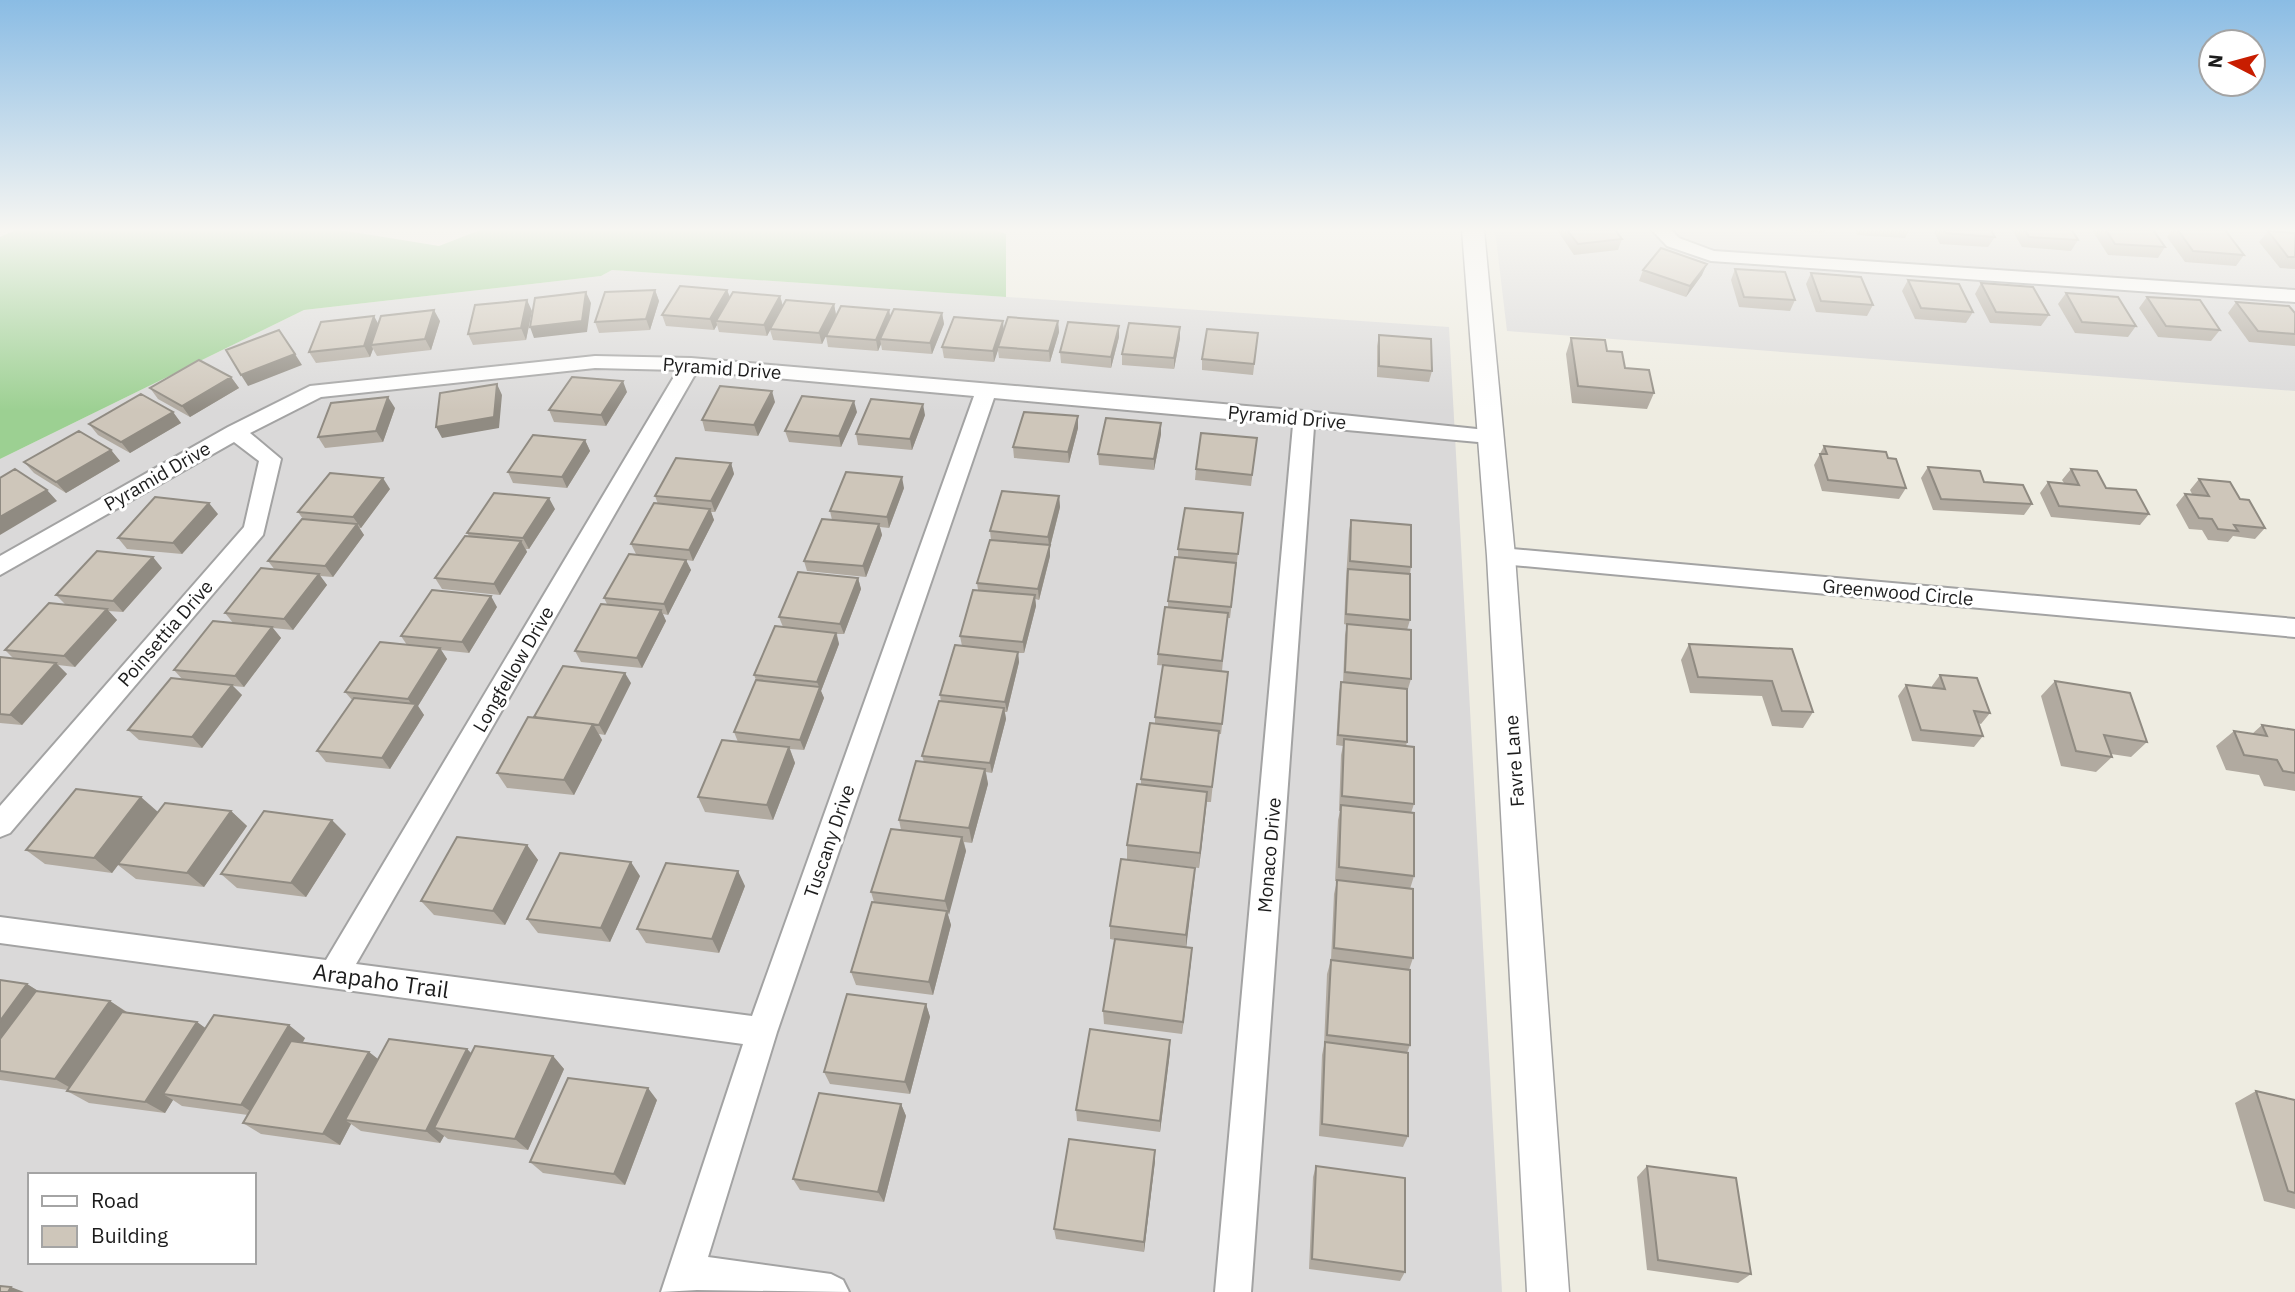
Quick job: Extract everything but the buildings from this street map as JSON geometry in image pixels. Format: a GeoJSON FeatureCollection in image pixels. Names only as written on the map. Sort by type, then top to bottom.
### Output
{"type":"FeatureCollection","features":[{"type":"Feature","properties":{"kind":"street","name":"Favre Lane"},"geometry":{"type":"LineString","coordinates":[[1478,290],[1501,556],[1548,1292]]}},
{"type":"Feature","properties":{"kind":"street"},"geometry":{"type":"LineString","coordinates":[[2212,290],[2295,296]]}},
{"type":"Feature","properties":{"kind":"street","name":"Pyramid Drive"},"geometry":{"type":"LineString","coordinates":[[0,567],[235,432],[317,391],[595,362],[691,364],[1489,436]]}},
{"type":"Feature","properties":{"kind":"street","name":"Longfellow Drive"},"geometry":{"type":"LineString","coordinates":[[334,974],[691,364]]}},
{"type":"Feature","properties":{"kind":"street","name":"Tuscany Drive"},"geometry":{"type":"LineString","coordinates":[[683,1281],[762,1032],[986,392]]}},
{"type":"Feature","properties":{"kind":"street","name":"Monaco Drive"},"geometry":{"type":"LineString","coordinates":[[1233,1292],[1304,418]]}},
{"type":"Feature","properties":{"kind":"street","name":"Poinsettia Drive"},"geometry":{"type":"LineString","coordinates":[[0,825],[255,529],[270,459],[235,432]]}},
{"type":"Feature","properties":{"kind":"street","name":"Greenwood Circle"},"geometry":{"type":"LineString","coordinates":[[1501,556],[2295,628]]}},
{"type":"Feature","properties":{"kind":"street","name":"Arapaho Trail"},"geometry":{"type":"LineString","coordinates":[[0,930],[762,1032]]}},
{"type":"Feature","properties":{"kind":"street"},"geometry":{"type":"LineString","coordinates":[[683,1281],[831,1292]]}},
{"type":"Feature","properties":{"kind":"shaded area"},"geometry":{"type":"Polygon","coordinates":[[[476,290],[910,290],[1449,327],[1502,1292],[0,1292],[0,459],[304,310],[476,290]]]}},
{"type":"Feature","properties":{"kind":"shaded area"},"geometry":{"type":"Polygon","coordinates":[[[1502,290],[2295,290],[2295,391],[1507,331],[1502,290]]]}},
{"type":"Feature","properties":{"kind":"green space"},"geometry":{"type":"Polygon","coordinates":[[[0,290],[476,290],[304,310],[0,459],[0,290]]]}},
{"type":"Feature","properties":{"kind":"green space"},"geometry":{"type":"Polygon","coordinates":[[[908,290],[1006,290],[1006,297],[908,290]]]}}]}
